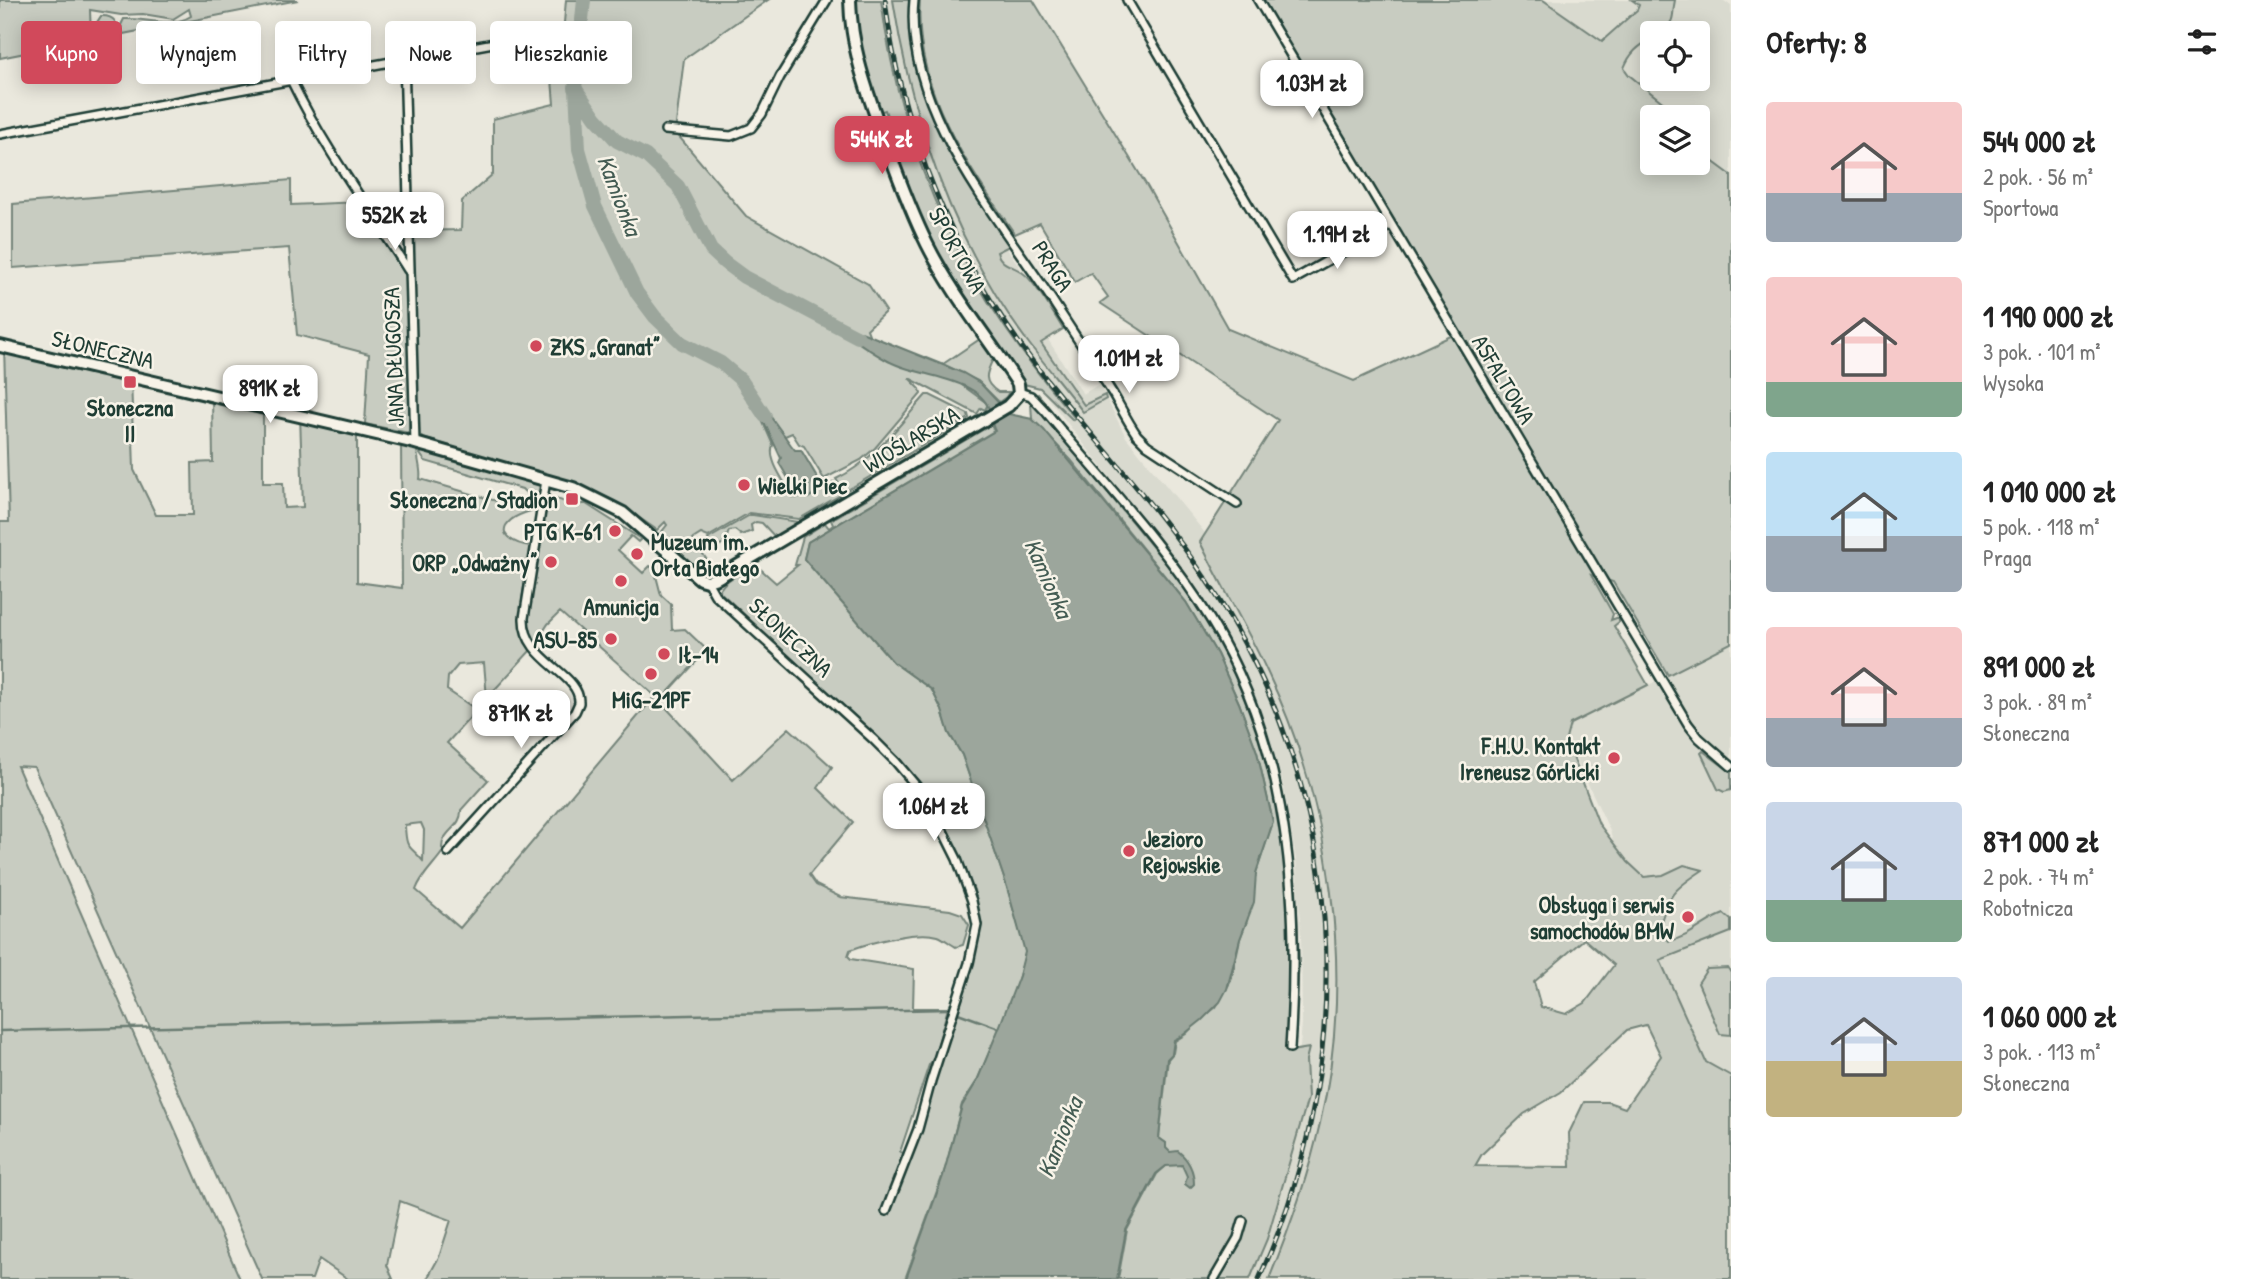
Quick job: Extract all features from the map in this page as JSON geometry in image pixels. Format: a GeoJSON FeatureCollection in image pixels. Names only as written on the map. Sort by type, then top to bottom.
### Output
{"type":"FeatureCollection","features":[{"type":"Feature","properties":{"kind":"street"},"geometry":{"type":"LineString","coordinates":[[665,130],[731,136],[751,128],[762,114],[780,77],[827,0]]}},
{"type":"Feature","properties":{"kind":"street","name":"SPORTOWA"},"geometry":{"type":"LineString","coordinates":[[850,0],[854,44],[863,82],[914,214],[948,282],[1013,377],[1019,391]]}},
{"type":"Feature","properties":{"kind":"street","name":"PRAGA"},"geometry":{"type":"LineString","coordinates":[[914,0],[912,34],[924,83],[959,158],[984,200],[1137,435],[1147,445],[1237,504]]}},
{"type":"Feature","properties":{"kind":"street"},"geometry":{"type":"LineString","coordinates":[[1126,0],[1293,280],[1391,225]]}},
{"type":"Feature","properties":{"kind":"street","name":"ASFALTOWA"},"geometry":{"type":"LineString","coordinates":[[1258,0],[1688,724],[1699,738],[1731,766]]}},
{"type":"Feature","properties":{"kind":"street"},"geometry":{"type":"LineString","coordinates":[[0,134],[275,83]]}},
{"type":"Feature","properties":{"kind":"street"},"geometry":{"type":"LineString","coordinates":[[293,84],[330,153],[409,272]]}},
{"type":"Feature","properties":{"kind":"street","name":"JANA DŁUGOSZA"},"geometry":{"type":"LineString","coordinates":[[405,84],[415,443]]}},
{"type":"Feature","properties":{"kind":"street","name":"SŁONECZNA"},"geometry":{"type":"LineString","coordinates":[[0,346],[415,443],[587,494],[623,513],[695,576],[707,581],[715,595],[897,762],[918,788],[957,857],[972,901],[976,925],[969,962],[918,1129],[886,1211]]}},
{"type":"Feature","properties":{"kind":"street"},"geometry":{"type":"LineString","coordinates":[[1019,391],[1031,397],[1046,412],[1167,558],[1210,619],[1246,689],[1272,765],[1291,874],[1295,944],[1290,1048]]}},
{"type":"Feature","properties":{"kind":"street","name":"WIOŚLARSKA"},"geometry":{"type":"LineString","coordinates":[[707,581],[723,575],[1010,404],[1017,398],[1019,391]]}},
{"type":"Feature","properties":{"kind":"street"},"geometry":{"type":"LineString","coordinates":[[448,852],[575,712],[579,703],[576,690],[530,644],[525,631],[524,618],[545,480]]}},
{"type":"Feature","properties":{"kind":"street"},"geometry":{"type":"LineString","coordinates":[[1214,1279],[1238,1238],[1244,1220]]}},
{"type":"Feature","properties":{"kind":"shaded area"},"geometry":{"type":"Polygon","coordinates":[[[0,0],[298,0],[190,21],[176,21],[191,16],[189,9],[173,19],[90,10],[90,21],[21,21],[21,54],[0,58],[0,0]]]}},
{"type":"Feature","properties":{"kind":"shaded area"},"geometry":{"type":"Polygon","coordinates":[[[566,0],[768,0],[684,59],[675,132],[746,216],[868,284],[886,311],[867,329],[876,353],[888,361],[955,380],[988,404],[985,410],[981,408],[977,414],[909,378],[920,389],[921,394],[875,448],[861,460],[824,479],[804,446],[799,444],[792,433],[785,436],[754,402],[773,445],[772,457],[793,497],[804,495],[808,498],[834,482],[842,494],[799,519],[749,513],[708,537],[701,534],[693,539],[711,566],[708,572],[691,563],[660,534],[667,525],[665,522],[657,530],[615,501],[578,484],[419,437],[409,231],[461,230],[462,201],[493,174],[493,119],[554,104],[552,84],[632,84],[632,21],[564,21],[566,0]]]}},
{"type":"Feature","properties":{"kind":"shaded area"},"geometry":{"type":"Polygon","coordinates":[[[853,0],[881,0],[891,60],[905,118],[923,172],[945,224],[1002,323],[1036,371],[1075,418],[1073,420],[1040,388],[1024,384],[946,271],[921,223],[884,127],[890,125],[885,110],[879,112],[862,62],[853,0]]]}},
{"type":"Feature","properties":{"kind":"shaded area"},"geometry":{"type":"Polygon","coordinates":[[[865,0],[906,0],[908,52],[924,100],[976,203],[1061,328],[1047,338],[1083,394],[1099,384],[1126,437],[1205,533],[1370,876],[1313,1279],[1231,1279],[1297,1083],[1302,1023],[1301,938],[1296,861],[1284,788],[1267,728],[1238,658],[1200,592],[1014,355],[944,247],[865,0]]]}},
{"type":"Feature","properties":{"kind":"shaded area"},"geometry":{"type":"Polygon","coordinates":[[[893,0],[911,0],[912,35],[918,68],[928,99],[957,159],[1011,245],[997,252],[999,257],[1004,263],[1028,277],[1063,329],[1041,343],[1084,405],[1105,395],[1106,399],[1083,412],[1001,303],[957,221],[924,135],[901,46],[893,0]]]}},
{"type":"Feature","properties":{"kind":"shaded area"},"geometry":{"type":"Polygon","coordinates":[[[920,0],[1033,0],[1147,186],[1228,329],[1354,381],[1453,335],[1256,0],[1543,0],[1602,41],[1637,10],[1639,5],[1632,0],[1675,0],[1671,21],[1640,21],[1640,46],[1624,68],[1640,84],[1640,91],[1649,91],[1666,105],[1640,105],[1640,175],[1710,175],[1710,159],[1731,175],[1731,643],[1668,675],[1613,582],[1591,575],[1613,614],[1611,620],[1619,617],[1619,622],[1614,626],[1648,685],[1570,724],[1566,739],[1599,824],[1628,862],[1644,877],[1663,875],[1684,865],[1703,870],[1678,888],[1665,909],[1659,930],[1669,941],[1684,936],[1724,914],[1731,920],[1731,932],[1660,960],[1706,1062],[1731,1076],[1731,1279],[1269,1279],[1310,1163],[1330,1067],[1336,1009],[1336,951],[1331,892],[1307,777],[1289,722],[1266,669],[1200,542],[1278,420],[1100,303],[1108,297],[1091,273],[1075,282],[1040,223],[1015,234],[962,153],[934,95],[920,33],[920,0]],[[1584,939],[1534,982],[1541,1007],[1566,1014],[1585,1003],[1614,965],[1584,939]],[[1646,1025],[1627,1030],[1561,1092],[1524,1114],[1482,1154],[1475,1166],[1570,1167],[1569,1133],[1584,1102],[1608,1102],[1625,1108],[1661,1056],[1646,1025]]]}},
{"type":"Feature","properties":{"kind":"shaded area"},"geometry":{"type":"Polygon","coordinates":[[[1491,0],[1723,0],[1731,6],[1731,175],[1710,159],[1710,105],[1640,105],[1640,108],[1491,0]]]}},
{"type":"Feature","properties":{"kind":"shaded area"},"geometry":{"type":"Polygon","coordinates":[[[101,16],[115,21],[98,21],[101,16]]]}},
{"type":"Feature","properties":{"kind":"shaded area"},"geometry":{"type":"Polygon","coordinates":[[[124,19],[150,21],[136,21],[136,31],[123,34],[124,19]]]}},
{"type":"Feature","properties":{"kind":"shaded area"},"geometry":{"type":"Polygon","coordinates":[[[291,180],[291,205],[360,202],[406,273],[409,313],[409,433],[365,424],[369,354],[297,335],[289,248],[13,268],[13,204],[291,180]]]}},
{"type":"Feature","properties":{"kind":"shaded area"},"geometry":{"type":"Polygon","coordinates":[[[980,339],[993,359],[987,373],[989,385],[998,392],[1009,392],[999,402],[978,381],[943,364],[980,339]]]}},
{"type":"Feature","properties":{"kind":"shaded area"},"geometry":{"type":"Polygon","coordinates":[[[4,346],[131,376],[134,470],[156,515],[193,515],[192,463],[213,462],[212,395],[263,407],[263,483],[283,483],[284,508],[303,507],[300,415],[357,428],[357,582],[402,588],[401,441],[417,445],[420,479],[524,509],[526,503],[536,505],[537,509],[511,520],[505,530],[509,538],[531,546],[521,614],[525,640],[531,650],[487,698],[484,663],[458,665],[448,677],[447,690],[477,710],[447,743],[488,780],[461,810],[458,821],[445,837],[442,848],[444,850],[421,879],[416,890],[460,928],[655,696],[560,612],[535,644],[531,639],[528,618],[546,495],[576,506],[586,504],[641,539],[638,542],[631,536],[618,550],[643,573],[650,566],[654,568],[661,595],[671,604],[672,630],[685,629],[707,650],[660,701],[733,780],[789,728],[832,767],[818,788],[853,822],[809,875],[816,885],[840,897],[950,910],[962,914],[969,925],[963,945],[956,947],[938,936],[918,935],[859,947],[850,950],[848,956],[851,959],[914,969],[913,1008],[948,1008],[934,1058],[929,1065],[900,1152],[911,1155],[977,945],[979,916],[974,890],[944,825],[922,786],[899,758],[719,591],[730,579],[756,565],[776,583],[798,565],[795,565],[803,537],[825,523],[829,528],[833,525],[831,520],[991,425],[994,431],[808,542],[804,559],[893,662],[932,690],[949,733],[962,755],[1026,952],[1012,999],[977,1081],[962,1104],[946,1166],[905,1279],[427,1279],[439,1257],[451,1220],[400,1201],[387,1265],[393,1279],[348,1279],[319,1259],[312,1279],[262,1279],[34,767],[17,766],[240,1279],[0,1279],[0,522],[9,522],[4,346]],[[421,823],[405,825],[407,843],[423,861],[424,830],[421,823]]]}},
{"type":"Feature","properties":{"kind":"shaded area"},"geometry":{"type":"Polygon","coordinates":[[[1038,394],[1192,585],[1207,609],[1035,396],[1038,394]]]}},
{"type":"Feature","properties":{"kind":"shaded area"},"geometry":{"type":"Polygon","coordinates":[[[926,395],[968,414],[969,418],[844,492],[836,479],[874,453],[926,395]]]}},
{"type":"Feature","properties":{"kind":"shaded area"},"geometry":{"type":"Polygon","coordinates":[[[1031,403],[1038,408],[1183,584],[1225,651],[1246,697],[1274,783],[1290,884],[1291,1051],[1309,1048],[1306,1060],[1308,1098],[1267,1239],[1250,1279],[1118,1279],[1127,1230],[1157,1174],[1166,1166],[1166,1143],[1159,1138],[1168,1059],[1173,1053],[1175,1041],[1216,1007],[1231,981],[1240,939],[1247,921],[1256,873],[1273,822],[1257,752],[1217,654],[1186,602],[1071,460],[1032,419],[1031,403]]]}},
{"type":"Feature","properties":{"kind":"shaded area"},"geometry":{"type":"Polygon","coordinates":[[[424,450],[540,484],[541,490],[537,496],[529,496],[522,489],[425,461],[420,454],[424,450]]]}},
{"type":"Feature","properties":{"kind":"shaded area"},"geometry":{"type":"Polygon","coordinates":[[[750,515],[798,522],[775,537],[762,523],[756,522],[751,525],[752,531],[741,535],[735,530],[729,531],[725,542],[714,549],[708,539],[750,515]]]}},
{"type":"Feature","properties":{"kind":"shaded area"},"geometry":{"type":"Polygon","coordinates":[[[1209,612],[1226,639],[1256,705],[1282,791],[1296,887],[1299,963],[1293,1046],[1298,959],[1295,887],[1281,794],[1257,710],[1209,612]]]}},
{"type":"Feature","properties":{"kind":"shaded area"},"geometry":{"type":"Polygon","coordinates":[[[1731,643],[1731,1115],[1631,897],[1610,831],[1567,739],[1570,725],[1731,643]]]}},
{"type":"Feature","properties":{"kind":"shaded area"},"geometry":{"type":"Polygon","coordinates":[[[1703,751],[1731,772],[1731,790],[1724,792],[1718,789],[1701,753],[1703,751]]]}},
{"type":"Feature","properties":{"kind":"shaded area"},"geometry":{"type":"Polygon","coordinates":[[[1728,968],[1731,973],[1731,1035],[1720,1034],[1698,983],[1707,969],[1728,968]]]}},
{"type":"Feature","properties":{"kind":"water","name":"Jezioro Rejowskie"},"geometry":{"type":"Polygon","coordinates":[[[844,325],[963,373],[980,383],[1009,414],[1032,419],[1044,430],[1186,602],[1217,654],[1257,752],[1273,822],[1256,873],[1254,902],[1240,939],[1227,989],[1220,1002],[1202,1020],[1174,1040],[1172,1054],[1167,1059],[1159,1138],[1166,1143],[1170,1152],[1178,1151],[1185,1158],[1192,1170],[1194,1184],[1190,1188],[1185,1184],[1187,1176],[1182,1165],[1166,1166],[1156,1174],[1126,1230],[1117,1279],[906,1279],[943,1176],[962,1106],[977,1081],[999,1028],[1025,952],[1007,887],[962,755],[949,733],[932,690],[893,662],[804,559],[808,542],[995,431],[989,409],[974,391],[890,362],[841,331],[844,325]]]}},
{"type":"Feature","properties":{"kind":"water"},"geometry":{"type":"Polygon","coordinates":[[[758,399],[795,450],[801,450],[817,477],[818,480],[812,483],[816,493],[809,497],[802,489],[797,493],[779,463],[781,458],[754,401],[758,399]]]}},
{"type":"Feature","properties":{"kind":"waterway","name":"Kamionka"},"geometry":{"type":"LineString","coordinates":[[584,0],[575,88],[596,118],[617,141],[646,156],[678,186],[711,250],[725,263],[744,277],[858,337]]}},
{"type":"Feature","properties":{"kind":"waterway","name":"Kamionka"},"geometry":{"type":"LineString","coordinates":[[576,89],[579,149],[595,206],[637,293],[655,317],[682,343],[721,363],[741,380],[765,416]]}},
{"type":"Feature","properties":{"kind":"waterway"},"geometry":{"type":"LineString","coordinates":[[0,1031],[948,1009]]}},
{"type":"Feature","properties":{"kind":"waterway"},"geometry":{"type":"LineString","coordinates":[[958,1013],[999,1028]]}},
{"type":"Feature","properties":{"kind":"railway"},"geometry":{"type":"LineString","coordinates":[[885,0],[893,49],[918,145],[955,236],[978,279],[1033,362],[1143,495],[1205,578],[1252,659],[1288,744],[1312,831],[1324,921],[1325,1012],[1314,1102],[1292,1192],[1259,1279]]}},
{"type":"Feature","properties":{"kind":"place","name":"ZKS „Granat”"},"geometry":{"type":"Point","coordinates":[536,346]}},
{"type":"Feature","properties":{"kind":"place","name":"Słoneczna II"},"geometry":{"type":"Point","coordinates":[130,382]}},
{"type":"Feature","properties":{"kind":"place","name":"Wielki Piec"},"geometry":{"type":"Point","coordinates":[744,485]}},
{"type":"Feature","properties":{"kind":"place","name":"Słoneczna / Stadion"},"geometry":{"type":"Point","coordinates":[572,499]}},
{"type":"Feature","properties":{"kind":"place","name":"PTG K-61"},"geometry":{"type":"Point","coordinates":[615,531]}},
{"type":"Feature","properties":{"kind":"place","name":"Muzeum im. Orła Białego"},"geometry":{"type":"Point","coordinates":[637,554]}},
{"type":"Feature","properties":{"kind":"place","name":"ORP „Odważny”"},"geometry":{"type":"Point","coordinates":[551,562]}},
{"type":"Feature","properties":{"kind":"place","name":"Amunicja"},"geometry":{"type":"Point","coordinates":[621,581]}},
{"type":"Feature","properties":{"kind":"place","name":"ASU-85"},"geometry":{"type":"Point","coordinates":[611,639]}},
{"type":"Feature","properties":{"kind":"place","name":"Ił-14"},"geometry":{"type":"Point","coordinates":[664,654]}},
{"type":"Feature","properties":{"kind":"place","name":"MiG-21PF"},"geometry":{"type":"Point","coordinates":[651,674]}},
{"type":"Feature","properties":{"kind":"place","name":"F.H.U. Kontakt Ireneusz Górlicki"},"geometry":{"type":"Point","coordinates":[1614,758]}},
{"type":"Feature","properties":{"kind":"place","name":"Jezioro Rejowskie"},"geometry":{"type":"Point","coordinates":[1129,851]}},
{"type":"Feature","properties":{"kind":"place","name":"Obsługa i serwis samochodów BMW"},"geometry":{"type":"Point","coordinates":[1688,917]}}]}
